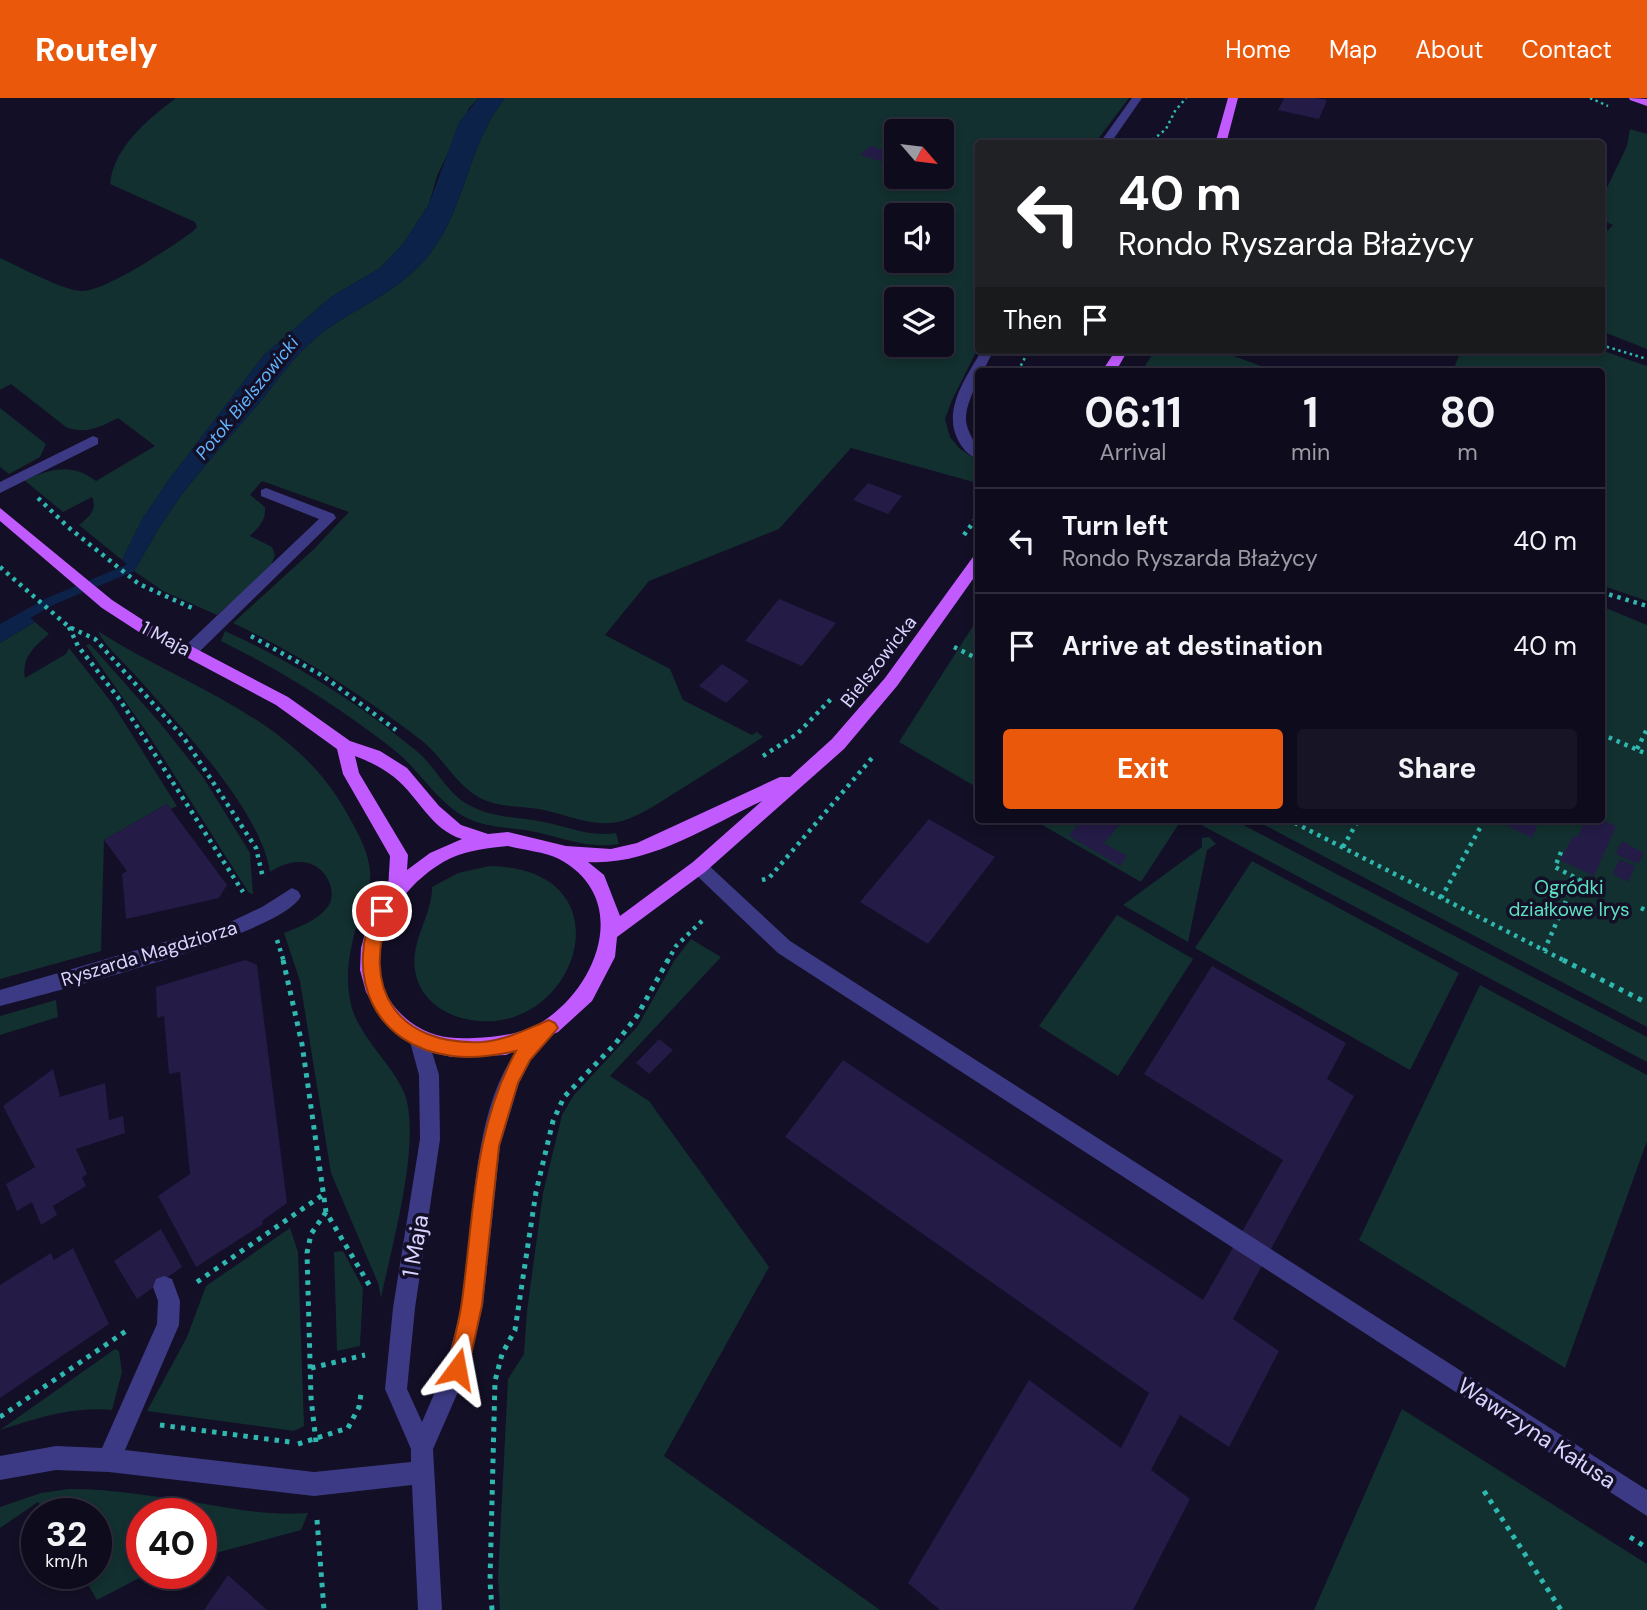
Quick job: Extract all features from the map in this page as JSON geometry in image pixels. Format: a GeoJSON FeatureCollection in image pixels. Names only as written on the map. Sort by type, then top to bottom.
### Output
{"type":"FeatureCollection","features":[{"type":"Feature","properties":{"kind":"main road"},"geometry":{"type":"LineString","coordinates":[[1221,140],[1233,98]]}},
{"type":"Feature","properties":{"kind":"main road"},"geometry":{"type":"LineString","coordinates":[[1634,98],[1647,103]]}},
{"type":"Feature","properties":{"kind":"main road","name":"1 Maja"},"geometry":{"type":"LineString","coordinates":[[0,513],[107,604],[144,628],[282,701],[344,746],[374,756],[401,773],[433,811],[455,830],[487,841]]}},
{"type":"Feature","properties":{"kind":"main road","name":"Bielszowicka"},"geometry":{"type":"LineString","coordinates":[[613,931],[699,867],[798,776],[838,744],[891,682],[975,565]]}},
{"type":"Feature","properties":{"kind":"main road"},"geometry":{"type":"LineString","coordinates":[[344,746],[351,774],[399,855],[397,890]]}},
{"type":"Feature","properties":{"kind":"main road","name":"Bielszowicka"},"geometry":{"type":"LineString","coordinates":[[565,853],[611,856],[640,850],[798,776]]}},
{"type":"Feature","properties":{"kind":"main road"},"geometry":{"type":"LineString","coordinates":[[487,841],[528,841],[565,853],[584,867],[599,884],[608,906],[613,931],[608,956],[596,984],[576,1008],[549,1028],[517,1043],[484,1050],[450,1048],[419,1038],[398,1024],[381,1005],[372,983],[369,960],[372,935],[382,911],[397,890],[415,872],[437,857],[461,847],[487,841]]}},
{"type":"Feature","properties":{"kind":"street"},"geometry":{"type":"LineString","coordinates":[[1107,140],[1137,98]]}},
{"type":"Feature","properties":{"kind":"street"},"geometry":{"type":"LineString","coordinates":[[975,377],[957,414],[961,437],[975,451]]}},
{"type":"Feature","properties":{"kind":"street"},"geometry":{"type":"LineString","coordinates":[[0,488],[93,441]]}},
{"type":"Feature","properties":{"kind":"street"},"geometry":{"type":"LineString","coordinates":[[190,651],[329,518],[266,493]]}},
{"type":"Feature","properties":{"kind":"street","name":"Wawrzyna Kałusa"},"geometry":{"type":"LineString","coordinates":[[699,867],[784,947],[1647,1504]]}},
{"type":"Feature","properties":{"kind":"street","name":"Ryszarda Magdziorza"},"geometry":{"type":"LineString","coordinates":[[0,998],[230,930],[292,896]]}},
{"type":"Feature","properties":{"kind":"street","name":"1 Maja"},"geometry":{"type":"LineString","coordinates":[[422,1461],[457,1369],[469,1317],[489,1146],[510,1081],[524,1054],[549,1028]]}},
{"type":"Feature","properties":{"kind":"street","name":"1 Maja"},"geometry":{"type":"LineString","coordinates":[[419,1038],[429,1075],[430,1139],[404,1308],[396,1389],[422,1461],[430,1610]]}},
{"type":"Feature","properties":{"kind":"street"},"geometry":{"type":"LineString","coordinates":[[109,1460],[168,1325],[169,1301],[164,1287]]}},
{"type":"Feature","properties":{"kind":"street"},"geometry":{"type":"LineString","coordinates":[[0,1468],[56,1458],[109,1460],[314,1484],[422,1461]]}},
{"type":"Feature","properties":{"kind":"path"},"geometry":{"type":"LineString","coordinates":[[1153,140],[1166,129],[1185,98]]}},
{"type":"Feature","properties":{"kind":"path"},"geometry":{"type":"LineString","coordinates":[[1605,346],[1647,359]]}},
{"type":"Feature","properties":{"kind":"path"},"geometry":{"type":"LineString","coordinates":[[962,538],[975,520]]}},
{"type":"Feature","properties":{"kind":"path"},"geometry":{"type":"LineString","coordinates":[[68,527],[139,584],[222,622],[323,676],[400,732]]}},
{"type":"Feature","properties":{"kind":"path"},"geometry":{"type":"LineString","coordinates":[[0,567],[69,627],[95,639],[184,738],[256,848],[266,894],[265,909],[285,962],[302,1044],[326,1212],[370,1284],[373,1294]]}},
{"type":"Feature","properties":{"kind":"path"},"geometry":{"type":"LineString","coordinates":[[1605,593],[1647,606]]}},
{"type":"Feature","properties":{"kind":"path"},"geometry":{"type":"LineString","coordinates":[[69,627],[78,646],[120,700],[243,892],[265,909]]}},
{"type":"Feature","properties":{"kind":"path"},"geometry":{"type":"LineString","coordinates":[[951,646],[975,658]]}},
{"type":"Feature","properties":{"kind":"path"},"geometry":{"type":"LineString","coordinates":[[753,762],[797,734],[836,694]]}},
{"type":"Feature","properties":{"kind":"path"},"geometry":{"type":"LineString","coordinates":[[1637,749],[1647,729]]}},
{"type":"Feature","properties":{"kind":"path"},"geometry":{"type":"LineString","coordinates":[[1605,736],[1647,754]]}},
{"type":"Feature","properties":{"kind":"path"},"geometry":{"type":"LineString","coordinates":[[1295,823],[1646,1001]]}},
{"type":"Feature","properties":{"kind":"path"},"geometry":{"type":"LineString","coordinates":[[1343,847],[1357,823]]}},
{"type":"Feature","properties":{"kind":"path"},"geometry":{"type":"LineString","coordinates":[[1441,898],[1483,823]]}},
{"type":"Feature","properties":{"kind":"path"},"geometry":{"type":"LineString","coordinates":[[1561,852],[1555,867],[1590,885]]}},
{"type":"Feature","properties":{"kind":"path"},"geometry":{"type":"LineString","coordinates":[[1544,951],[1576,878]]}},
{"type":"Feature","properties":{"kind":"path"},"geometry":{"type":"LineString","coordinates":[[492,1610],[490,1581],[495,1381],[502,1354],[515,1330],[536,1192],[553,1121],[564,1097],[638,1016],[676,946],[706,917]]}},
{"type":"Feature","properties":{"kind":"path"},"geometry":{"type":"LineString","coordinates":[[324,1610],[314,1484],[316,1440],[311,1398],[307,1254],[311,1234],[326,1212]]}},
{"type":"Feature","properties":{"kind":"path"},"geometry":{"type":"LineString","coordinates":[[365,1367],[368,1342]]}},
{"type":"Feature","properties":{"kind":"path"},"geometry":{"type":"LineString","coordinates":[[311,1368],[367,1354]]}},
{"type":"Feature","properties":{"kind":"path"},"geometry":{"type":"LineString","coordinates":[[316,1440],[348,1428],[359,1407],[363,1381]]}},
{"type":"Feature","properties":{"kind":"path"},"geometry":{"type":"LineString","coordinates":[[1484,1490],[1561,1610]]}},
{"type":"Feature","properties":{"kind":"green space"},"geometry":{"type":"Polygon","coordinates":[[[176,98],[479,98],[469,108],[437,176],[429,204],[403,244],[380,268],[331,297],[264,355],[168,481],[143,518],[122,560],[79,525],[93,510],[92,497],[63,512],[24,480],[52,470],[70,469],[96,481],[155,446],[118,418],[93,429],[73,429],[66,427],[11,384],[0,390],[0,258],[52,282],[81,291],[121,277],[192,232],[197,227],[195,222],[110,184],[118,158],[125,146],[143,125],[176,98]]]}},
{"type":"Feature","properties":{"kind":"green space"},"geometry":{"type":"Polygon","coordinates":[[[505,98],[1129,98],[1097,140],[975,140],[975,354],[945,419],[950,437],[959,448],[975,459],[975,482],[851,448],[779,529],[649,581],[605,635],[670,669],[683,700],[752,735],[757,732],[763,737],[651,808],[612,823],[592,822],[482,799],[465,787],[421,740],[376,707],[306,662],[233,623],[313,550],[349,512],[262,481],[250,495],[265,507],[264,516],[250,536],[272,547],[275,555],[270,568],[217,615],[163,591],[134,571],[180,498],[302,350],[337,322],[396,286],[422,263],[437,244],[457,203],[481,138],[505,98]]]}},
{"type":"Feature","properties":{"kind":"green space"},"geometry":{"type":"Polygon","coordinates":[[[1630,129],[1647,134],[1647,349],[1605,333],[1605,234],[1613,225],[1605,222],[1605,192],[1627,146],[1630,129]]]}},
{"type":"Feature","properties":{"kind":"green space"},"geometry":{"type":"Polygon","coordinates":[[[1605,351],[1647,366],[1647,601],[1605,586],[1605,368],[1454,368],[1459,354],[1605,354],[1605,351]]]}},
{"type":"Feature","properties":{"kind":"green space"},"geometry":{"type":"Polygon","coordinates":[[[1153,354],[1228,354],[1267,368],[1144,368],[1153,354]]]}},
{"type":"Feature","properties":{"kind":"green space"},"geometry":{"type":"Polygon","coordinates":[[[0,408],[46,444],[40,457],[9,474],[0,467],[0,408]]]}},
{"type":"Feature","properties":{"kind":"green space","name":"Ogródki działkowe Irys"},"geometry":{"type":"Polygon","coordinates":[[[1605,608],[1647,625],[1647,1027],[1261,823],[1605,823],[1605,608]]]}},
{"type":"Feature","properties":{"kind":"green space"},"geometry":{"type":"Polygon","coordinates":[[[35,622],[49,634],[27,658],[25,678],[66,654],[69,648],[112,703],[177,806],[171,809],[167,804],[104,840],[101,951],[0,979],[0,643],[35,622]]]}},
{"type":"Feature","properties":{"kind":"green space"},"geometry":{"type":"Polygon","coordinates":[[[975,623],[975,786],[899,742],[975,623]]]}},
{"type":"Feature","properties":{"kind":"green space"},"geometry":{"type":"Polygon","coordinates":[[[98,631],[270,729],[300,753],[327,782],[362,842],[369,863],[370,880],[350,955],[348,988],[353,1012],[359,1024],[403,1090],[410,1134],[404,1192],[381,1298],[378,1283],[331,1173],[300,981],[284,933],[312,921],[326,909],[332,897],[330,884],[317,867],[301,862],[290,863],[270,872],[251,822],[215,768],[110,649],[98,631]]]}},
{"type":"Feature","properties":{"kind":"green space"},"geometry":{"type":"Polygon","coordinates":[[[225,631],[301,671],[374,718],[419,753],[449,789],[471,806],[497,815],[544,822],[588,833],[616,833],[619,844],[584,844],[467,818],[447,804],[393,749],[352,719],[310,690],[221,641],[225,631]]]}},
{"type":"Feature","properties":{"kind":"green space"},"geometry":{"type":"Polygon","coordinates":[[[90,644],[160,723],[203,777],[250,853],[253,894],[249,893],[150,737],[86,645],[90,644]]]}},
{"type":"Feature","properties":{"kind":"green space"},"geometry":{"type":"Polygon","coordinates":[[[1039,823],[1179,823],[1141,882],[1039,823]]]}},
{"type":"Feature","properties":{"kind":"green space"},"geometry":{"type":"Polygon","coordinates":[[[1198,823],[1240,823],[1647,1037],[1647,1062],[1198,823]]]}},
{"type":"Feature","properties":{"kind":"green space"},"geometry":{"type":"Polygon","coordinates":[[[1209,837],[1216,844],[1207,850],[1188,942],[1123,905],[1202,847],[1202,838],[1209,837]]]}},
{"type":"Feature","properties":{"kind":"green space"},"geometry":{"type":"Polygon","coordinates":[[[1252,861],[1459,973],[1410,1070],[1195,948],[1252,861]]]}},
{"type":"Feature","properties":{"kind":"green space"},"geometry":{"type":"Polygon","coordinates":[[[490,866],[536,875],[564,896],[575,925],[572,957],[557,986],[530,1009],[496,1021],[455,1016],[441,1009],[421,988],[414,963],[432,887],[458,873],[490,866]]]}},
{"type":"Feature","properties":{"kind":"green space"},"geometry":{"type":"Polygon","coordinates":[[[1117,915],[1193,959],[1118,1076],[1039,1026],[1117,915]]]}},
{"type":"Feature","properties":{"kind":"green space"},"geometry":{"type":"Polygon","coordinates":[[[691,939],[721,957],[610,1076],[649,1101],[769,1267],[664,1456],[880,1610],[500,1610],[498,1577],[508,1379],[524,1354],[543,1193],[562,1115],[574,1095],[638,1026],[674,961],[691,939]]]}},
{"type":"Feature","properties":{"kind":"green space"},"geometry":{"type":"Polygon","coordinates":[[[1480,985],[1647,1075],[1647,1141],[1565,1368],[1359,1240],[1480,985]]]}},
{"type":"Feature","properties":{"kind":"green space"},"geometry":{"type":"Polygon","coordinates":[[[56,1000],[58,1017],[0,1035],[0,1016],[56,1000]]]}},
{"type":"Feature","properties":{"kind":"green space"},"geometry":{"type":"Polygon","coordinates":[[[290,1228],[298,1252],[304,1426],[294,1431],[147,1411],[187,1337],[206,1286],[290,1228]]]}},
{"type":"Feature","properties":{"kind":"green space"},"geometry":{"type":"Polygon","coordinates":[[[343,1251],[363,1288],[360,1346],[337,1351],[334,1252],[343,1251]]]}},
{"type":"Feature","properties":{"kind":"green space"},"geometry":{"type":"Polygon","coordinates":[[[115,1349],[119,1351],[122,1372],[112,1410],[69,1411],[0,1430],[115,1349]]]}},
{"type":"Feature","properties":{"kind":"green space"},"geometry":{"type":"Polygon","coordinates":[[[1402,1409],[1647,1564],[1647,1610],[1314,1610],[1402,1409]]]}},
{"type":"Feature","properties":{"kind":"green space"},"geometry":{"type":"Polygon","coordinates":[[[69,1489],[103,1490],[163,1498],[126,1498],[126,1585],[97,1600],[90,1589],[112,1589],[112,1498],[26,1498],[69,1489]]]}},
{"type":"Feature","properties":{"kind":"green space"},"geometry":{"type":"Polygon","coordinates":[[[21,1500],[21,1514],[0,1528],[0,1507],[21,1500]]]}},
{"type":"Feature","properties":{"kind":"green space"},"geometry":{"type":"Polygon","coordinates":[[[217,1506],[282,1514],[308,1513],[301,1530],[217,1553],[217,1506]]]}},
{"type":"Feature","properties":{"kind":"water"},"geometry":{"type":"Polygon","coordinates":[[[479,98],[505,98],[481,138],[457,203],[437,244],[422,263],[396,286],[337,322],[295,358],[180,498],[134,571],[122,560],[143,518],[168,481],[264,355],[331,297],[380,268],[403,244],[429,204],[459,122],[479,98]]]}},
{"type":"Feature","properties":{"kind":"water"},"geometry":{"type":"Polygon","coordinates":[[[23,611],[35,622],[0,643],[0,625],[23,611]]]}},
{"type":"Feature","properties":{"kind":"building"},"geometry":{"type":"Polygon","coordinates":[[[1284,98],[1327,100],[1319,119],[1278,110],[1284,98]]]}},
{"type":"Feature","properties":{"kind":"building"},"geometry":{"type":"Polygon","coordinates":[[[870,146],[884,150],[884,162],[860,155],[870,146]]]}},
{"type":"Feature","properties":{"kind":"building"},"geometry":{"type":"Polygon","coordinates":[[[868,483],[902,496],[888,514],[853,500],[868,483]]]}},
{"type":"Feature","properties":{"kind":"building"},"geometry":{"type":"Polygon","coordinates":[[[779,599],[836,623],[802,666],[745,641],[779,599]]]}},
{"type":"Feature","properties":{"kind":"building"},"geometry":{"type":"Polygon","coordinates":[[[722,664],[749,681],[726,703],[699,686],[722,664]]]}},
{"type":"Feature","properties":{"kind":"building"},"geometry":{"type":"Polygon","coordinates":[[[167,804],[227,885],[219,898],[126,919],[122,874],[127,871],[104,840],[167,804]]]}},
{"type":"Feature","properties":{"kind":"building"},"geometry":{"type":"Polygon","coordinates":[[[929,819],[995,857],[928,944],[860,902],[929,819]]]}},
{"type":"Feature","properties":{"kind":"building"},"geometry":{"type":"Polygon","coordinates":[[[1605,821],[1616,826],[1594,876],[1560,860],[1573,836],[1577,838],[1584,823],[1605,821]]]}},
{"type":"Feature","properties":{"kind":"building"},"geometry":{"type":"Polygon","coordinates":[[[1079,823],[1121,823],[1104,843],[1127,856],[1120,866],[1069,836],[1079,823]]]}},
{"type":"Feature","properties":{"kind":"building"},"geometry":{"type":"Polygon","coordinates":[[[1501,823],[1538,823],[1532,838],[1501,823]]]}},
{"type":"Feature","properties":{"kind":"building"},"geometry":{"type":"Polygon","coordinates":[[[1622,841],[1644,853],[1638,864],[1616,854],[1622,841]]]}},
{"type":"Feature","properties":{"kind":"building"},"geometry":{"type":"Polygon","coordinates":[[[1620,859],[1635,866],[1628,882],[1613,874],[1620,859]]]}},
{"type":"Feature","properties":{"kind":"building"},"geometry":{"type":"Polygon","coordinates":[[[245,960],[257,965],[287,1203],[262,1221],[263,1224],[196,1267],[158,1196],[190,1174],[180,1072],[169,1074],[164,1016],[157,1018],[156,987],[245,960]]]}},
{"type":"Feature","properties":{"kind":"building"},"geometry":{"type":"Polygon","coordinates":[[[1212,966],[1346,1043],[1327,1079],[1354,1096],[1233,1319],[1279,1351],[1229,1447],[1180,1415],[1151,1470],[1190,1499],[1133,1610],[940,1610],[908,1583],[1029,1380],[1121,1448],[1149,1393],[785,1137],[843,1060],[1203,1300],[1283,1160],[1144,1074],[1212,966]]]}},
{"type":"Feature","properties":{"kind":"building"},"geometry":{"type":"Polygon","coordinates":[[[659,1039],[673,1050],[649,1074],[636,1063],[659,1039]]]}},
{"type":"Feature","properties":{"kind":"building"},"geometry":{"type":"Polygon","coordinates":[[[53,1069],[60,1097],[105,1083],[109,1120],[123,1116],[125,1133],[76,1149],[87,1174],[82,1178],[86,1186],[53,1206],[57,1215],[41,1225],[32,1202],[17,1211],[6,1184],[35,1167],[3,1106],[53,1069]]]}},
{"type":"Feature","properties":{"kind":"building"},"geometry":{"type":"Polygon","coordinates":[[[161,1229],[182,1267],[137,1299],[114,1261],[161,1229]]]}},
{"type":"Feature","properties":{"kind":"building"},"geometry":{"type":"Polygon","coordinates":[[[73,1248],[109,1324],[0,1398],[0,1285],[51,1253],[54,1260],[73,1248]]]}},
{"type":"Feature","properties":{"kind":"building"},"geometry":{"type":"Polygon","coordinates":[[[228,1575],[267,1610],[204,1610],[228,1575]]]}},
{"type":"Feature","properties":{"kind":"waterway","name":"Potok Bielszowicki"},"geometry":{"type":"LineString","coordinates":[[0,630],[51,601],[131,568],[138,552]]}},
{"type":"Feature","properties":{"kind":"route"},"geometry":{"type":"LineString","coordinates":[[382,911],[372,935],[369,960],[372,983],[381,1005],[398,1024],[419,1038],[450,1048],[484,1050],[517,1043],[549,1028],[524,1054],[510,1081],[489,1146],[472,1305],[457,1369]]}}]}
